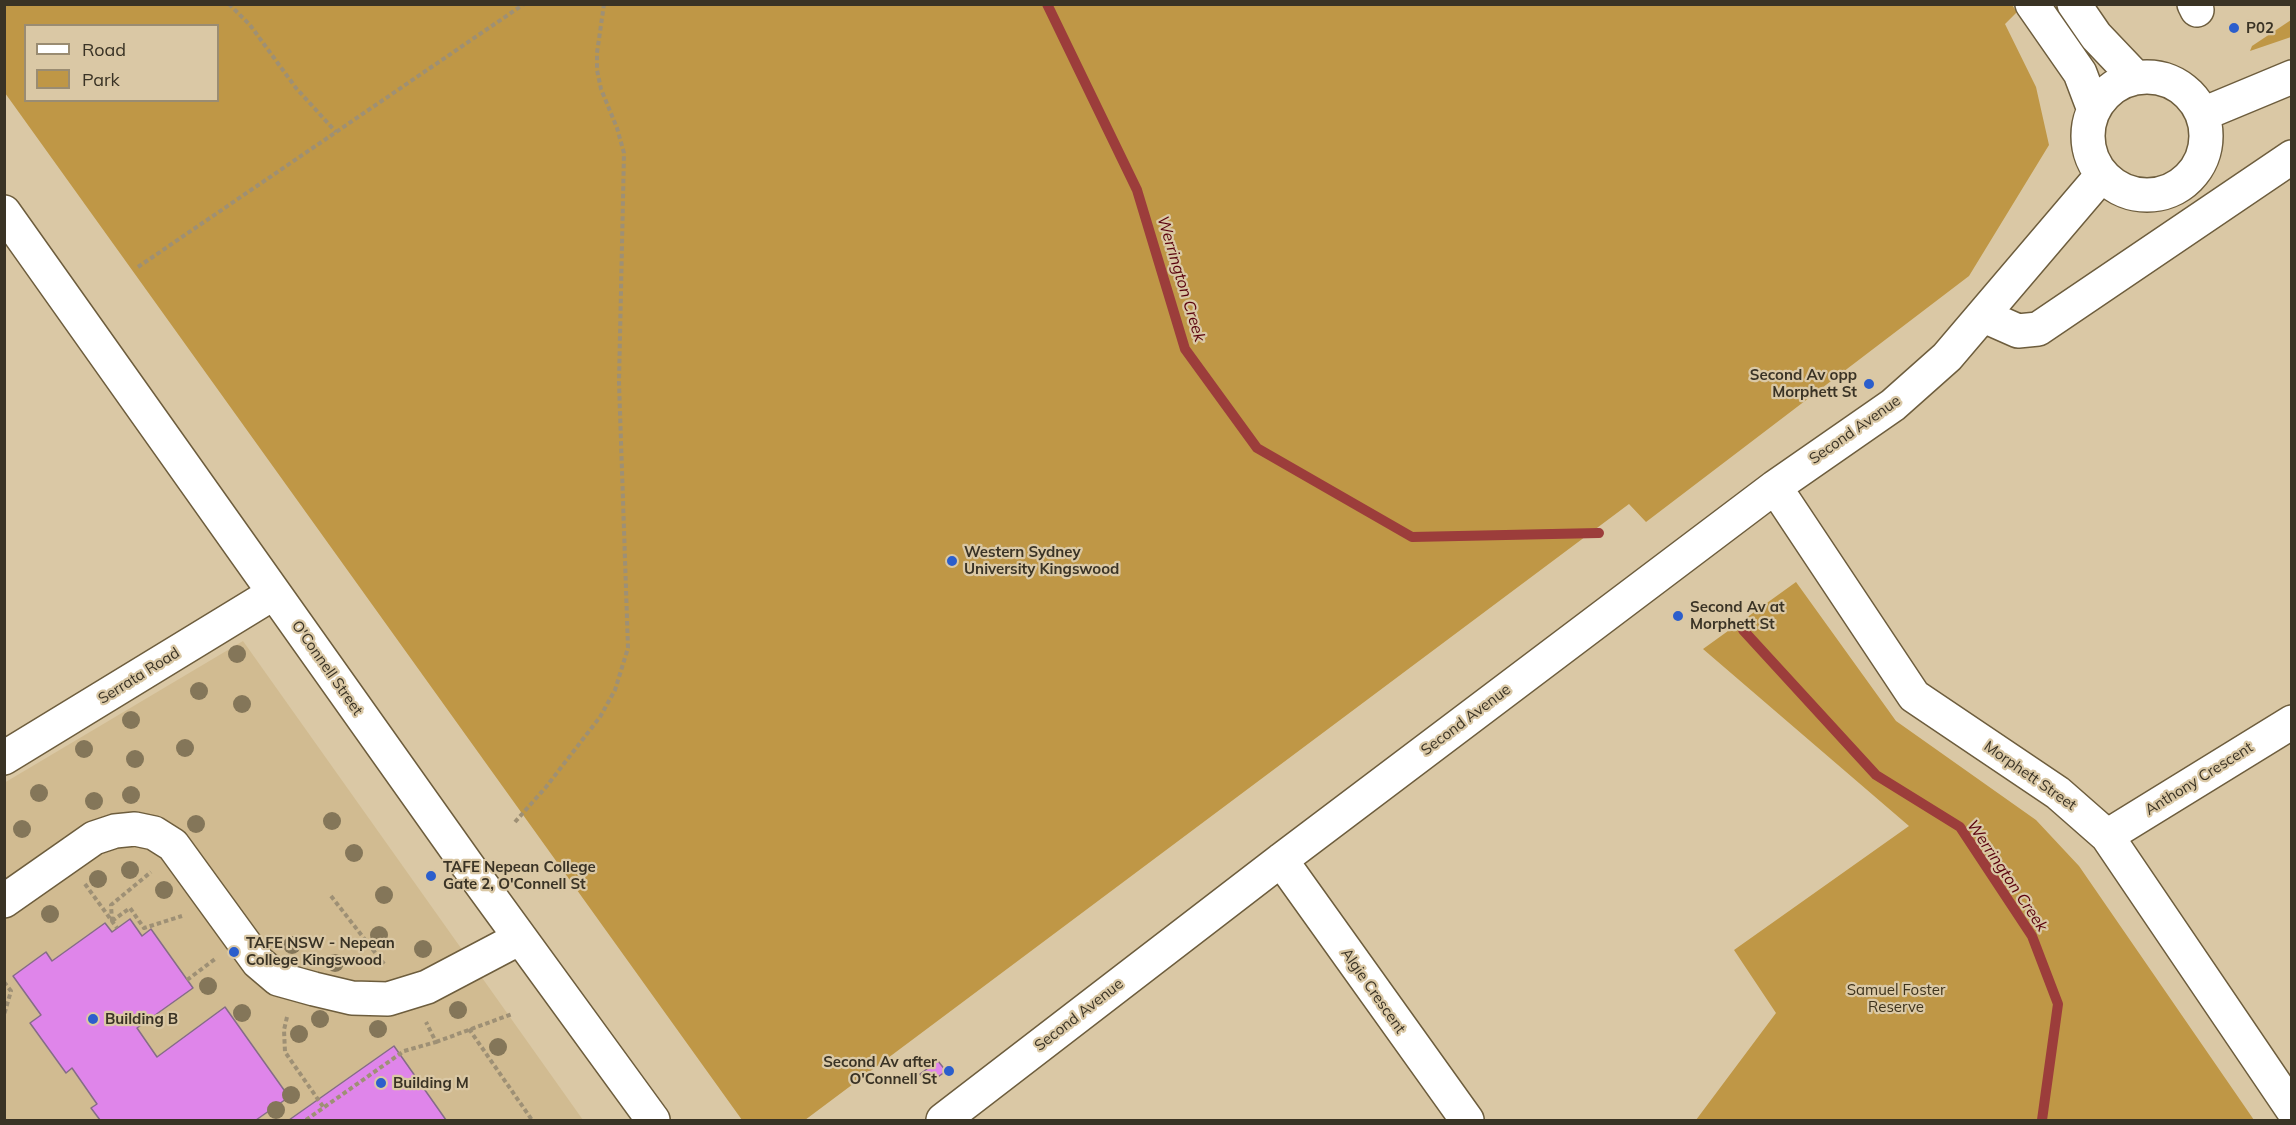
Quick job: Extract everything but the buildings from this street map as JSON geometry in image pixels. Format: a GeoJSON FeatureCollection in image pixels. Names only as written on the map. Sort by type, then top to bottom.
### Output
{"type":"FeatureCollection","features":[{"type":"Feature","properties":{"kind":"street"},"geometry":{"type":"LineString","coordinates":[[2032,4],[2080,73],[2094,110]]}},
{"type":"Feature","properties":{"kind":"street"},"geometry":{"type":"LineString","coordinates":[[2074,4],[2096,36],[2136,78]]}},
{"type":"Feature","properties":{"kind":"street"},"geometry":{"type":"LineString","coordinates":[[2203,114],[2292,77]]}},
{"type":"Feature","properties":{"kind":"street"},"geometry":{"type":"LineString","coordinates":[[2136,78],[2160,79],[2183,88],[2195,100],[2203,114],[2207,132],[2205,151],[2198,168],[2186,182],[2170,192],[2151,196],[2133,194],[2115,187],[2102,175],[2093,160],[2088,143],[2089,126],[2094,110],[2105,95],[2119,84],[2136,78]]}},
{"type":"Feature","properties":{"kind":"street"},"geometry":{"type":"LineString","coordinates":[[1984,316],[2018,331],[2038,328],[2292,157]]}},
{"type":"Feature","properties":{"kind":"street","name":"Second Avenue"},"geometry":{"type":"LineString","coordinates":[[943,1120],[1281,860],[1775,487],[1893,405],[1921,382],[1984,316],[2102,175]]}},
{"type":"Feature","properties":{"kind":"street","name":"O'Connell Street"},"geometry":{"type":"LineString","coordinates":[[4,212],[520,938],[653,1120]]}},
{"type":"Feature","properties":{"kind":"street","name":"Morphett Street"},"geometry":{"type":"LineString","coordinates":[[1775,487],[1914,696],[2058,793],[2107,836],[2292,1109]]}},
{"type":"Feature","properties":{"kind":"street","name":"Serrata Road"},"geometry":{"type":"LineString","coordinates":[[4,759],[274,593]]}},
{"type":"Feature","properties":{"kind":"street","name":"Anthony Crescent"},"geometry":{"type":"LineString","coordinates":[[2107,836],[2292,722]]}},
{"type":"Feature","properties":{"kind":"street"},"geometry":{"type":"LineString","coordinates":[[4,902],[94,838],[115,831],[135,829],[154,833],[172,845],[258,962],[278,979],[352,998],[388,999],[427,987],[520,938]]}},
{"type":"Feature","properties":{"kind":"street","name":"Algie Crescent"},"geometry":{"type":"LineString","coordinates":[[1281,860],[1467,1120]]}},
{"type":"Feature","properties":{"kind":"path"},"geometry":{"type":"LineString","coordinates":[[229,4],[250,24],[296,88],[336,132]]}},
{"type":"Feature","properties":{"kind":"path"},"geometry":{"type":"LineString","coordinates":[[138,267],[524,4]]}},
{"type":"Feature","properties":{"kind":"path"},"geometry":{"type":"LineString","coordinates":[[515,822],[600,717],[615,690],[628,648],[619,382],[624,153],[617,128],[601,89],[597,70],[598,42],[604,4]]}},
{"type":"Feature","properties":{"kind":"path"},"geometry":{"type":"LineString","coordinates":[[112,921],[111,905],[133,884],[156,868]]}},
{"type":"Feature","properties":{"kind":"path"},"geometry":{"type":"LineString","coordinates":[[82,879],[117,928]]}},
{"type":"Feature","properties":{"kind":"path"},"geometry":{"type":"LineString","coordinates":[[331,896],[390,971]]}},
{"type":"Feature","properties":{"kind":"path"},"geometry":{"type":"LineString","coordinates":[[112,921],[130,908],[144,928],[193,913]]}},
{"type":"Feature","properties":{"kind":"path"},"geometry":{"type":"LineString","coordinates":[[187,980],[220,956]]}},
{"type":"Feature","properties":{"kind":"path"},"geometry":{"type":"LineString","coordinates":[[4,982],[11,991],[4,1015]]}},
{"type":"Feature","properties":{"kind":"path"},"geometry":{"type":"LineString","coordinates":[[288,1011],[284,1030],[285,1052],[324,1108]]}},
{"type":"Feature","properties":{"kind":"path"},"geometry":{"type":"LineString","coordinates":[[306,1120],[404,1051],[512,1014]]}},
{"type":"Feature","properties":{"kind":"path"},"geometry":{"type":"LineString","coordinates":[[426,1021],[436,1041]]}},
{"type":"Feature","properties":{"kind":"path"},"geometry":{"type":"LineString","coordinates":[[469,1029],[532,1120]]}},
{"type":"Feature","properties":{"kind":"shaded area","name":"TAFE NSW - Nepean College Kingswood"},"geometry":{"type":"Polygon","coordinates":[[[243,641],[583,1120],[5,1120],[4,783],[243,641]]]}},
{"type":"Feature","properties":{"kind":"green space","name":"Western Sydney University Kingswood"},"geometry":{"type":"Polygon","coordinates":[[[4,5],[2012,5],[2017,12],[2005,24],[2036,87],[2049,145],[1969,276],[1646,522],[1629,504],[805,1120],[742,1120],[5,93],[4,5]]]}},
{"type":"Feature","properties":{"kind":"green space"},"geometry":{"type":"Polygon","coordinates":[[[2291,20],[2291,37],[2250,51],[2252,46],[2291,20]]]}},
{"type":"Feature","properties":{"kind":"green space","name":"Samuel Foster Reserve"},"geometry":{"type":"Polygon","coordinates":[[[1796,582],[1896,721],[2036,820],[2079,866],[2254,1120],[1696,1120],[1776,1013],[1734,950],[1909,826],[1703,649],[1796,582]]]}},
{"type":"Feature","properties":{"kind":"waterway","name":"Werrington Creek"},"geometry":{"type":"LineString","coordinates":[[1047,4],[1137,190],[1185,349],[1257,448],[1412,537],[1599,533]]}},
{"type":"Feature","properties":{"kind":"waterway","name":"Werrington Creek"},"geometry":{"type":"LineString","coordinates":[[1743,630],[1876,775],[1960,827],[2032,936],[2058,1004],[2042,1120]]}},
{"type":"Feature","properties":{"kind":"place","name":"P02"},"geometry":{"type":"Point","coordinates":[2234,28]}},
{"type":"Feature","properties":{"kind":"place","name":"Second Av opp Morphett St"},"geometry":{"type":"Point","coordinates":[1869,384]}},
{"type":"Feature","properties":{"kind":"place","name":"Western Sydney University Kingswood"},"geometry":{"type":"Point","coordinates":[952,561]}},
{"type":"Feature","properties":{"kind":"place","name":"Second Av at Morphett St"},"geometry":{"type":"Point","coordinates":[1678,616]}},
{"type":"Feature","properties":{"kind":"place","name":"TAFE Nepean College Gate 2, O'Connell St"},"geometry":{"type":"Point","coordinates":[431,876]}},
{"type":"Feature","properties":{"kind":"place","name":"TAFE NSW - Nepean College Kingswood"},"geometry":{"type":"Point","coordinates":[234,952]}},
{"type":"Feature","properties":{"kind":"place","name":"Building B"},"geometry":{"type":"Point","coordinates":[93,1019]}},
{"type":"Feature","properties":{"kind":"place","name":"Second Av after O'Connell St"},"geometry":{"type":"Point","coordinates":[949,1071]}},
{"type":"Feature","properties":{"kind":"place","name":"Building M"},"geometry":{"type":"Point","coordinates":[381,1083]}}]}
